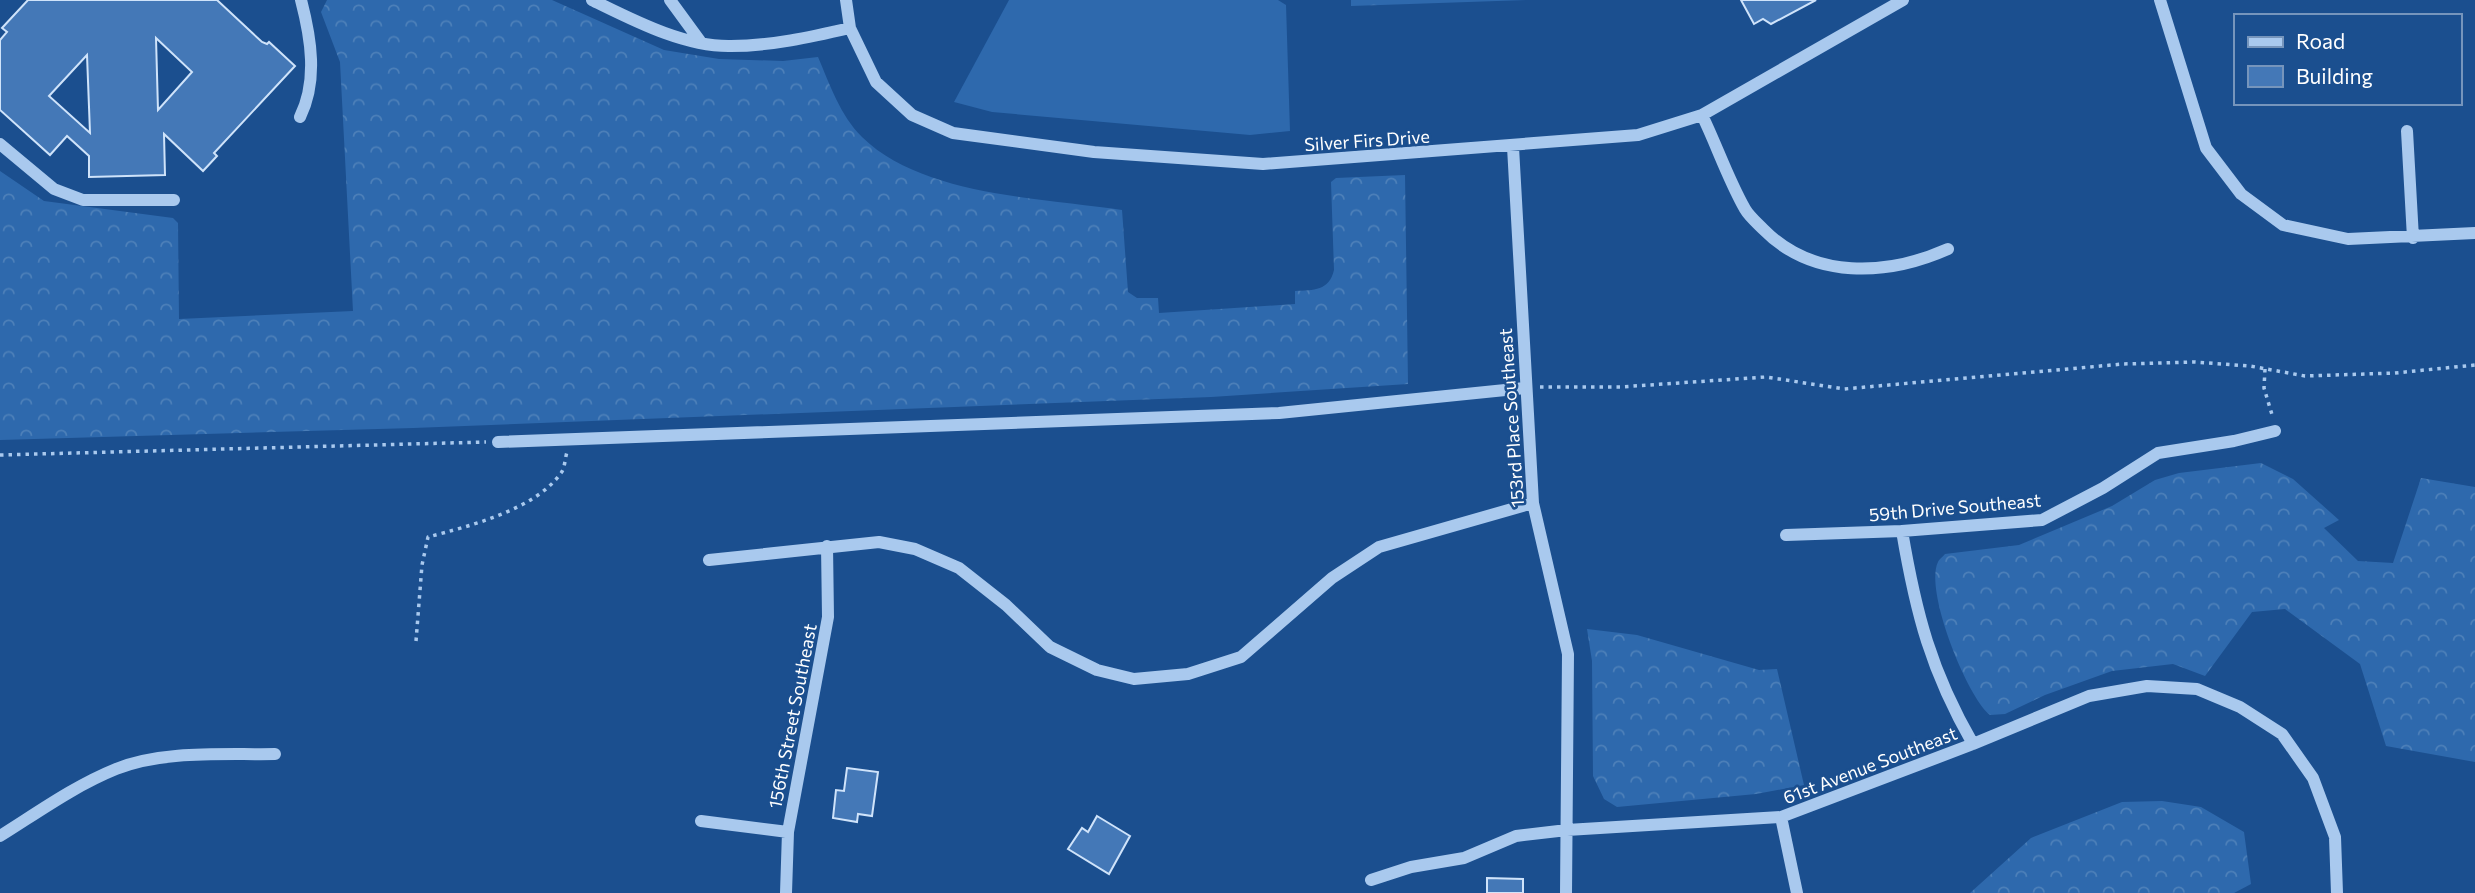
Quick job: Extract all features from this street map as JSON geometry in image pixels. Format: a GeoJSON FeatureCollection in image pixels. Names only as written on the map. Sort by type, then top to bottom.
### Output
{"type":"FeatureCollection","features":[{"type":"Feature","properties":{"kind":"street"},"geometry":{"type":"LineString","coordinates":[[300,117],[307,104],[311,68],[301,0]]}},
{"type":"Feature","properties":{"kind":"street"},"geometry":{"type":"LineString","coordinates":[[592,0],[660,32],[729,47],[791,41],[850,28],[846,0]]}},
{"type":"Feature","properties":{"kind":"street"},"geometry":{"type":"LineString","coordinates":[[670,0],[700,41]]}},
{"type":"Feature","properties":{"kind":"street","name":"Silver Firs Drive"},"geometry":{"type":"LineString","coordinates":[[850,28],[876,82],[912,116],[953,133],[1094,152],[1262,164],[1513,147],[1638,135],[1702,115],[1888,3],[1903,0]]}},
{"type":"Feature","properties":{"kind":"street"},"geometry":{"type":"LineString","coordinates":[[2160,0],[2206,148],[2241,194],[2283,225],[2347,239],[2475,233]]}},
{"type":"Feature","properties":{"kind":"street"},"geometry":{"type":"LineString","coordinates":[[1702,115],[1746,211],[1780,246],[1816,264],[1867,270],[1917,263],[1948,249]]}},
{"type":"Feature","properties":{"kind":"street"},"geometry":{"type":"LineString","coordinates":[[2407,131],[2413,238]]}},
{"type":"Feature","properties":{"kind":"street"},"geometry":{"type":"LineString","coordinates":[[0,144],[54,190],[83,200],[174,200]]}},
{"type":"Feature","properties":{"kind":"street","name":"153rd Place Southeast"},"geometry":{"type":"LineString","coordinates":[[1513,147],[1532,503],[1567,654],[1566,893]]}},
{"type":"Feature","properties":{"kind":"street"},"geometry":{"type":"LineString","coordinates":[[498,442],[1279,413],[1525,388]]}},
{"type":"Feature","properties":{"kind":"street","name":"59th Drive Southeast"},"geometry":{"type":"LineString","coordinates":[[1786,535],[1902,531],[2042,520],[2102,488],[2158,453],[2235,441],[2275,431]]}},
{"type":"Feature","properties":{"kind":"street"},"geometry":{"type":"LineString","coordinates":[[709,560],[879,542],[915,549],[959,568],[1006,605],[1050,647],[1097,670],[1134,679],[1188,674],[1241,657],[1332,578],[1379,547],[1532,503]]}},
{"type":"Feature","properties":{"kind":"street"},"geometry":{"type":"LineString","coordinates":[[1902,531],[1915,609],[1945,696],[1973,744]]}},
{"type":"Feature","properties":{"kind":"street","name":"156th Street Southeast"},"geometry":{"type":"LineString","coordinates":[[786,893],[788,832],[828,617],[827,546]]}},
{"type":"Feature","properties":{"kind":"street","name":"61st Avenue Southeast"},"geometry":{"type":"LineString","coordinates":[[1371,880],[1411,867],[1464,858],[1516,836],[1567,830],[1781,817],[1973,744],[2089,696],[2147,686],[2197,689],[2241,707],[2282,734],[2313,778],[2335,837],[2337,893]]}},
{"type":"Feature","properties":{"kind":"street"},"geometry":{"type":"LineString","coordinates":[[0,836],[77,788],[118,768],[177,757],[275,754]]}},
{"type":"Feature","properties":{"kind":"street"},"geometry":{"type":"LineString","coordinates":[[1781,817],[1797,893]]}},
{"type":"Feature","properties":{"kind":"street"},"geometry":{"type":"LineString","coordinates":[[701,821],[788,832]]}},
{"type":"Feature","properties":{"kind":"path"},"geometry":{"type":"LineString","coordinates":[[1525,388],[1558,385],[1647,386],[1766,377],[1844,389],[2123,364],[2194,362],[2305,376],[2395,373],[2475,365]]}},
{"type":"Feature","properties":{"kind":"path"},"geometry":{"type":"LineString","coordinates":[[2265,369],[2264,388],[2275,431]]}},
{"type":"Feature","properties":{"kind":"path"},"geometry":{"type":"LineString","coordinates":[[416,641],[422,565],[428,537],[466,527],[528,502],[563,472],[569,440]]}},
{"type":"Feature","properties":{"kind":"path"},"geometry":{"type":"LineString","coordinates":[[0,455],[498,442]]}},
{"type":"Feature","properties":{"kind":"green space"},"geometry":{"type":"Polygon","coordinates":[[[327,0],[552,0],[664,50],[719,59],[783,61],[818,57],[836,99],[854,128],[887,157],[917,172],[984,191],[1122,210],[1128,292],[1137,298],[1158,298],[1159,313],[1295,304],[1295,291],[1320,288],[1332,277],[1331,182],[1336,178],[1405,175],[1408,384],[1211,397],[413,428],[0,440],[0,171],[44,201],[173,218],[178,223],[179,319],[353,311],[340,62],[321,12],[327,0]]]}},
{"type":"Feature","properties":{"kind":"green space"},"geometry":{"type":"Polygon","coordinates":[[[1009,0],[1278,0],[1286,5],[1290,131],[1250,135],[992,112],[954,102],[1009,0]]]}},
{"type":"Feature","properties":{"kind":"green space"},"geometry":{"type":"Polygon","coordinates":[[[1351,0],[1526,0],[1351,6],[1351,0]]]}},
{"type":"Feature","properties":{"kind":"green space"},"geometry":{"type":"Polygon","coordinates":[[[2261,463],[2293,479],[2339,520],[2324,528],[2358,561],[2393,563],[2421,478],[2475,487],[2475,762],[2386,746],[2360,664],[2285,609],[2252,612],[2205,676],[2173,664],[2112,671],[2045,695],[2005,714],[1990,715],[1970,687],[1942,618],[1935,576],[1938,562],[1945,554],[2019,545],[2112,506],[2155,480],[2179,473],[2261,463]]]}},
{"type":"Feature","properties":{"kind":"green space"},"geometry":{"type":"Polygon","coordinates":[[[1587,629],[1637,635],[1759,670],[1777,669],[1804,785],[1756,794],[1617,807],[1604,799],[1593,776],[1592,661],[1587,629]]]}},
{"type":"Feature","properties":{"kind":"green space"},"geometry":{"type":"Polygon","coordinates":[[[2162,801],[2201,807],[2244,832],[2251,884],[2234,893],[1970,893],[2031,838],[2122,802],[2162,801]]]}},
{"type":"Feature","properties":{"kind":"building"},"geometry":{"type":"Polygon","coordinates":[[[28,0],[217,0],[262,42],[269,42],[295,66],[214,153],[217,156],[203,171],[164,134],[165,175],[89,177],[89,156],[67,136],[50,155],[0,110],[0,40],[7,32],[2,28],[28,0]],[[156,38],[158,110],[192,72],[156,38]],[[87,55],[49,96],[90,133],[87,55]]]}},
{"type":"Feature","properties":{"kind":"building"},"geometry":{"type":"Polygon","coordinates":[[[1741,0],[1816,0],[1771,24],[1763,19],[1754,24],[1741,0]]]}},
{"type":"Feature","properties":{"kind":"building"},"geometry":{"type":"Polygon","coordinates":[[[847,768],[878,772],[872,816],[858,814],[857,822],[833,818],[836,790],[844,791],[847,768]]]}},
{"type":"Feature","properties":{"kind":"building"},"geometry":{"type":"Polygon","coordinates":[[[1097,816],[1130,836],[1109,874],[1068,849],[1082,828],[1088,832],[1097,816]]]}},
{"type":"Feature","properties":{"kind":"building"},"geometry":{"type":"Polygon","coordinates":[[[1487,878],[1523,879],[1523,893],[1487,893],[1487,878]]]}}]}
